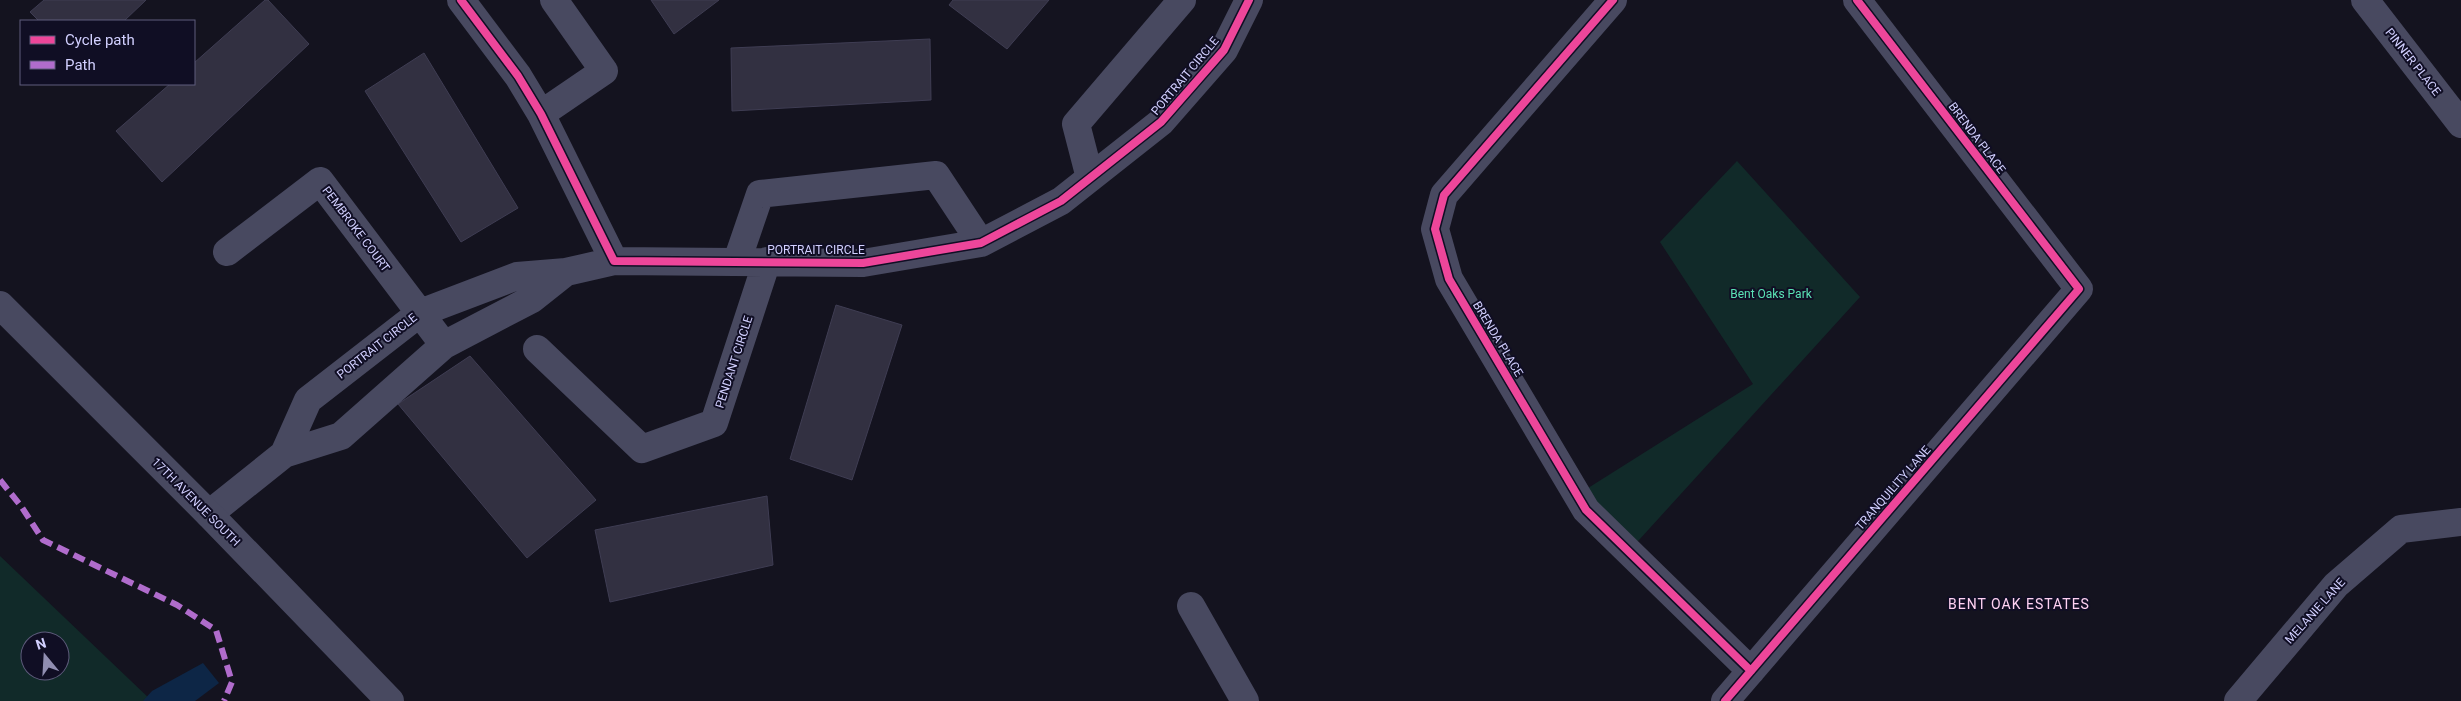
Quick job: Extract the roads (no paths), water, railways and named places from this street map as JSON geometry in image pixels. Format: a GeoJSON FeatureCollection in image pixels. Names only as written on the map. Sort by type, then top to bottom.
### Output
{"type":"FeatureCollection","features":[{"type":"Feature","properties":{"kind":"street"},"geometry":{"type":"LineString","coordinates":[[461,0],[518,76],[541,114],[614,261]]}},
{"type":"Feature","properties":{"kind":"street"},"geometry":{"type":"LineString","coordinates":[[541,114],[604,71],[554,0]]}},
{"type":"Feature","properties":{"kind":"street"},"geometry":{"type":"LineString","coordinates":[[1090,178],[1076,124],[1182,0]]}},
{"type":"Feature","properties":{"kind":"street","name":"PORTRAIT CIRCLE"},"geometry":{"type":"LineString","coordinates":[[284,454],[308,400],[420,313],[517,276],[566,272],[614,261],[863,263],[981,243],[1061,201],[1161,122],[1224,50],[1249,0]]}},
{"type":"Feature","properties":{"kind":"street","name":"BRENDA PLACE"},"geometry":{"type":"LineString","coordinates":[[1613,0],[1444,195],[1436,229],[1449,279],[1586,510],[1751,671]]}},
{"type":"Feature","properties":{"kind":"street","name":"BRENDA PLACE"},"geometry":{"type":"LineString","coordinates":[[1857,0],[2078,289]]}},
{"type":"Feature","properties":{"kind":"street","name":"PINNER PLACE"},"geometry":{"type":"LineString","coordinates":[[2365,0],[2461,124]]}},
{"type":"Feature","properties":{"kind":"street"},"geometry":{"type":"LineString","coordinates":[[737,261],[760,194],[936,175],[981,243]]}},
{"type":"Feature","properties":{"kind":"street","name":"PEMBROKE COURT"},"geometry":{"type":"LineString","coordinates":[[227,252],[320,181],[444,345]]}},
{"type":"Feature","properties":{"kind":"street","name":"PENDANT CIRCLE"},"geometry":{"type":"LineString","coordinates":[[537,349],[642,449],[714,423],[767,261]]}},
{"type":"Feature","properties":{"kind":"street","name":"PORTRAIT CIRCLE"},"geometry":{"type":"LineString","coordinates":[[209,514],[284,454],[341,436],[444,345],[532,299],[566,272]]}},
{"type":"Feature","properties":{"kind":"street","name":"TRANQUILITY LANE"},"geometry":{"type":"LineString","coordinates":[[1725,701],[2078,289]]}},
{"type":"Feature","properties":{"kind":"street","name":"17TH AVENUE SOUTH"},"geometry":{"type":"LineString","coordinates":[[0,305],[209,514],[390,701]]}},
{"type":"Feature","properties":{"kind":"street","name":"MELANIE LANE"},"geometry":{"type":"LineString","coordinates":[[2238,701],[2336,585],[2401,529],[2461,522]]}},
{"type":"Feature","properties":{"kind":"street"},"geometry":{"type":"LineString","coordinates":[[1191,606],[1245,701]]}},
{"type":"Feature","properties":{"kind":"water"},"geometry":{"type":"Polygon","coordinates":[[[203,663],[219,683],[195,701],[143,701],[152,691],[203,663]]]}},
{"type":"Feature","properties":{"kind":"district","name":"BENT OAK ESTATES"},"geometry":{"type":"Point","coordinates":[2019,604]}},
{"type":"Feature","properties":{"kind":"park label","name":"Bent Oaks Park"},"geometry":{"type":"Point","coordinates":[1771,294]}}]}
